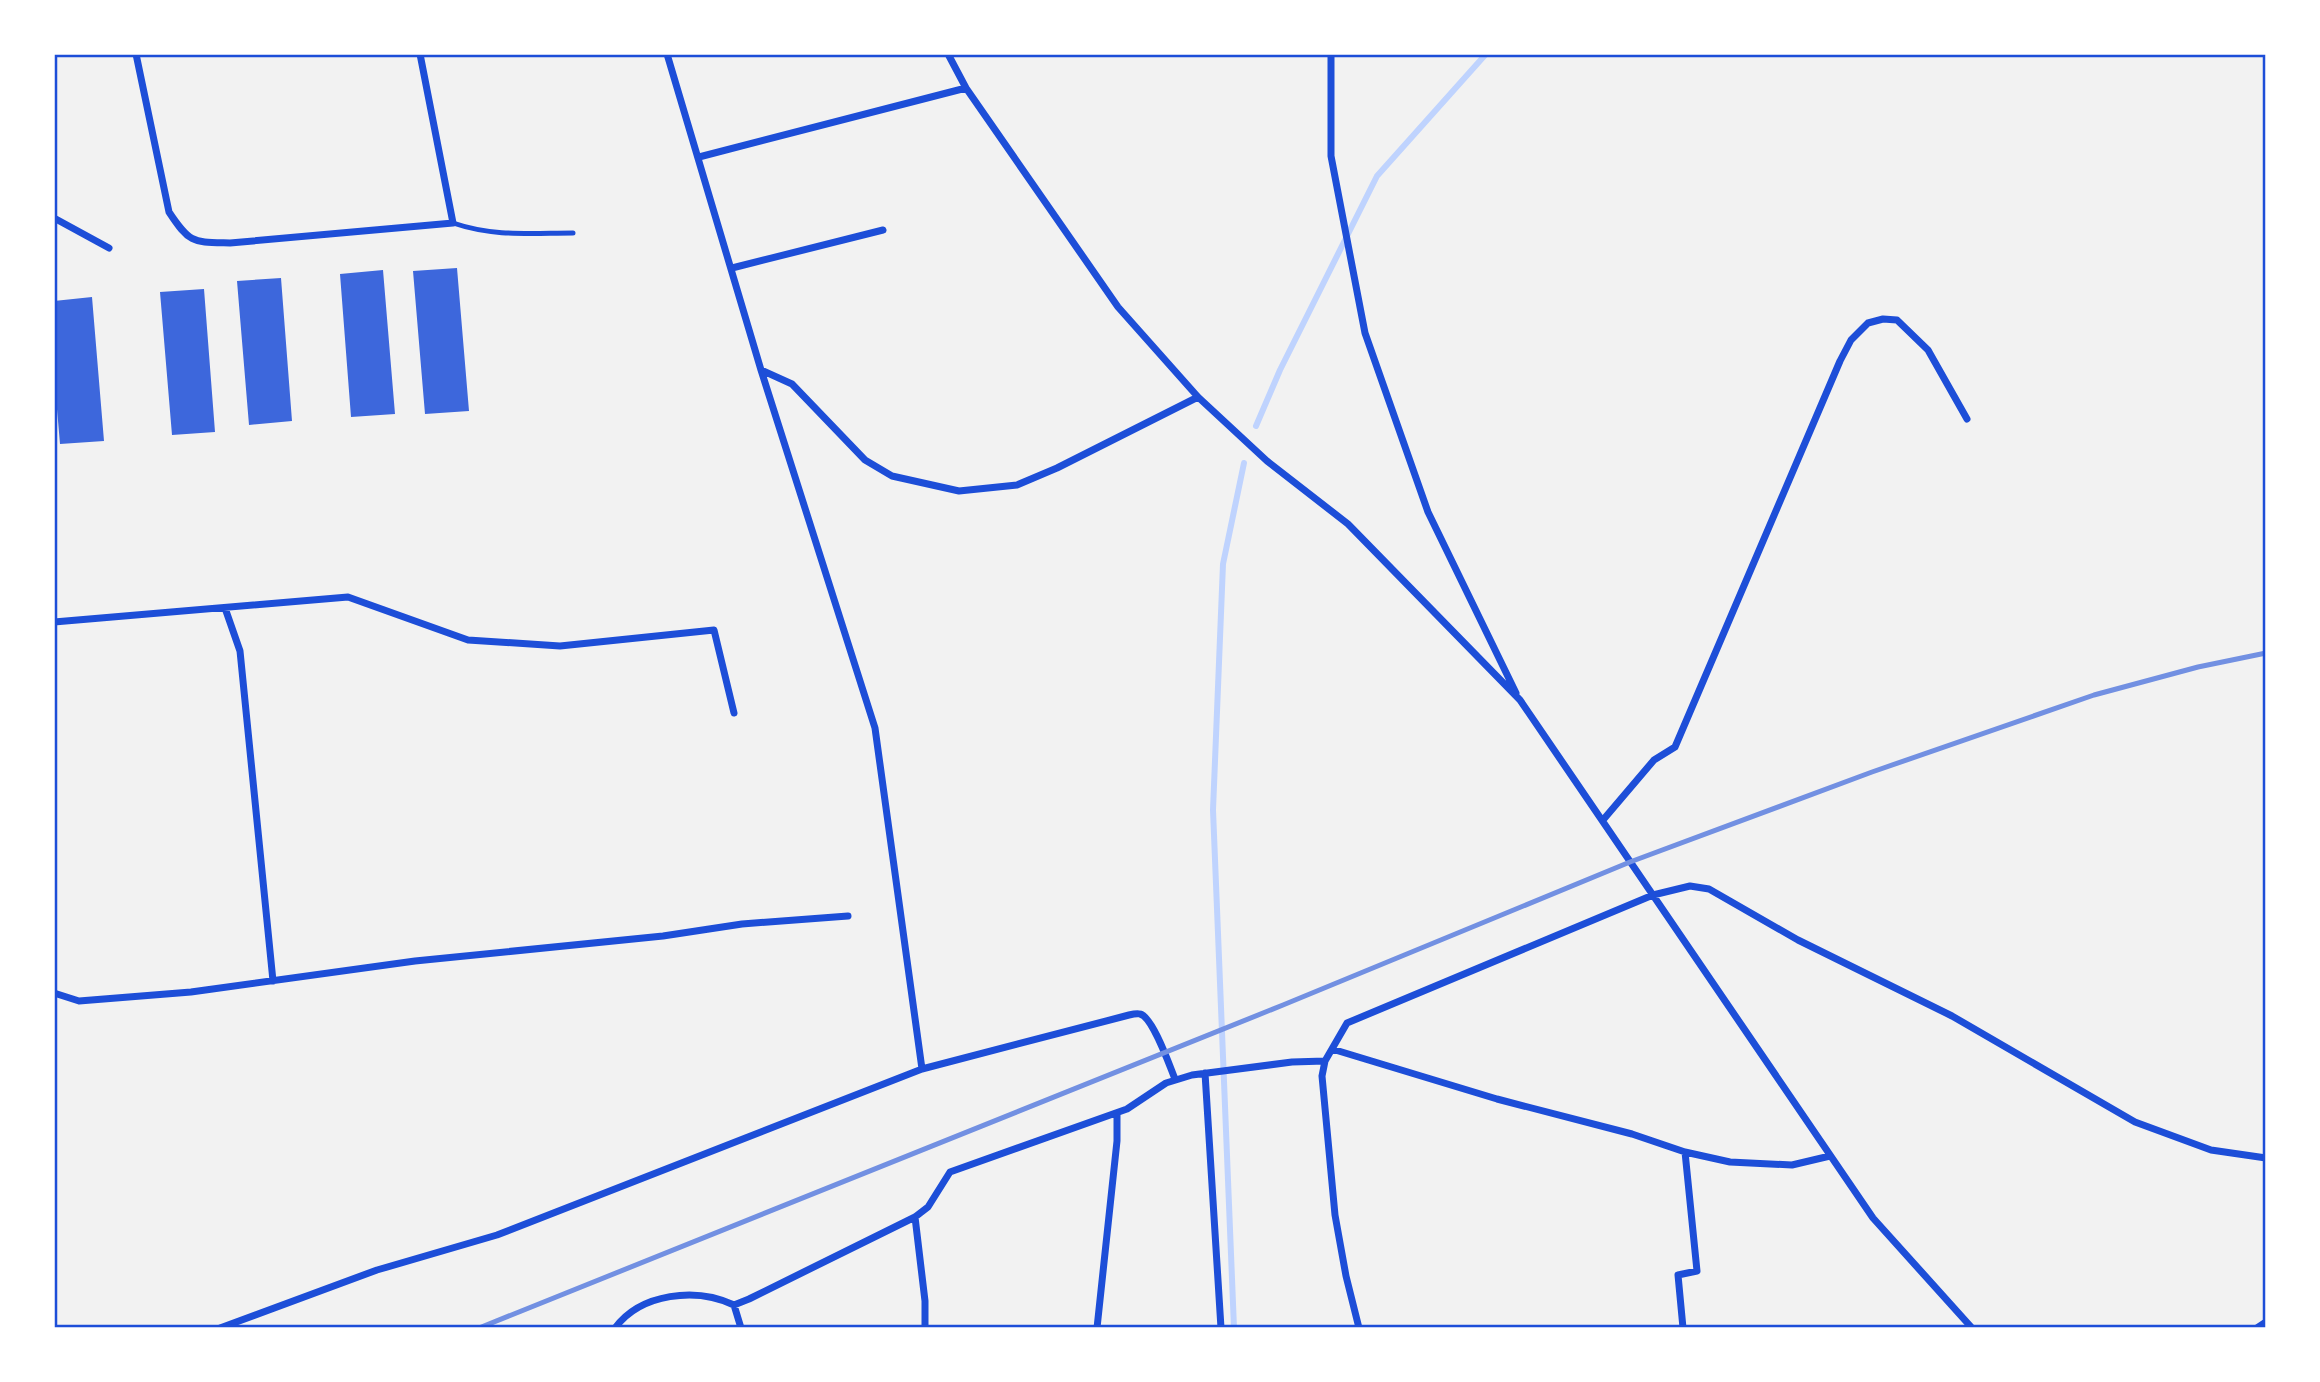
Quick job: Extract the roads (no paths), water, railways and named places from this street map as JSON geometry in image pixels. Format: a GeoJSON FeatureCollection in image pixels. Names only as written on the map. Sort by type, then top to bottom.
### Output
{"type":"FeatureCollection","features":[{"type":"Feature","properties":{"kind":"street"},"geometry":{"type":"LineString","coordinates":[[136,54],[169,212],[183,233],[196,242],[230,243],[453,223],[420,54]]}},
{"type":"Feature","properties":{"kind":"street"},"geometry":{"type":"LineString","coordinates":[[667,54],[761,370],[876,728],[922,1069]]}},
{"type":"Feature","properties":{"kind":"street"},"geometry":{"type":"LineString","coordinates":[[948,54],[966,88],[1118,307],[1198,397],[1267,461],[1348,524],[1520,700]]}},
{"type":"Feature","properties":{"kind":"street"},"geometry":{"type":"LineString","coordinates":[[1331,54],[1331,156],[1365,333],[1428,512],[1520,700],[1873,1219],[1972,1328]]}},
{"type":"Feature","properties":{"kind":"street"},"geometry":{"type":"LineString","coordinates":[[699,157],[966,88]]}},
{"type":"Feature","properties":{"kind":"street"},"geometry":{"type":"LineString","coordinates":[[54,218],[110,248]]}},
{"type":"Feature","properties":{"kind":"street"},"geometry":{"type":"LineString","coordinates":[[732,268],[883,230]]}},
{"type":"Feature","properties":{"kind":"street"},"geometry":{"type":"LineString","coordinates":[[1603,820],[1654,760],[1675,747],[1851,340],[1868,323],[1883,319],[1896,320],[1928,350],[1967,419]]}},
{"type":"Feature","properties":{"kind":"street"},"geometry":{"type":"LineString","coordinates":[[761,370],[792,384],[864,460],[892,476],[959,491],[1017,485],[1057,468],[1198,397]]}},
{"type":"Feature","properties":{"kind":"street"},"geometry":{"type":"LineString","coordinates":[[54,622],[348,597],[468,640],[560,646],[714,630],[734,713]]}},
{"type":"Feature","properties":{"kind":"street"},"geometry":{"type":"LineString","coordinates":[[225,608],[240,651],[273,981]]}},
{"type":"Feature","properties":{"kind":"street"},"geometry":{"type":"LineString","coordinates":[[1359,1328],[1335,1215],[1322,1076],[1325,1061],[1347,1023],[1653,895],[1690,886],[1709,889],[1798,940],[1952,1016],[2135,1122],[2211,1150],[2266,1158]]}},
{"type":"Feature","properties":{"kind":"street"},"geometry":{"type":"LineString","coordinates":[[54,993],[79,1002],[191,992],[415,961],[663,936],[742,924],[848,916]]}},
{"type":"Feature","properties":{"kind":"street"},"geometry":{"type":"LineString","coordinates":[[220,1328],[377,1270],[497,1235],[922,1069],[1129,1015],[1141,1014],[1156,1033],[1175,1079]]}},
{"type":"Feature","properties":{"kind":"street"},"geometry":{"type":"LineString","coordinates":[[1332,1049],[1484,1096],[1632,1134],[1685,1153],[1730,1162],[1792,1165],[1830,1156]]}},
{"type":"Feature","properties":{"kind":"street"},"geometry":{"type":"LineString","coordinates":[[734,1305],[915,1217],[928,1207],[950,1172],[1117,1113],[1175,1079],[1292,1062],[1325,1061]]}},
{"type":"Feature","properties":{"kind":"street"},"geometry":{"type":"LineString","coordinates":[[1205,1073],[1222,1328]]}},
{"type":"Feature","properties":{"kind":"street"},"geometry":{"type":"LineString","coordinates":[[1097,1328],[1117,1141],[1117,1113]]}},
{"type":"Feature","properties":{"kind":"street"},"geometry":{"type":"LineString","coordinates":[[1683,1328],[1678,1275],[1698,1271],[1685,1153]]}},
{"type":"Feature","properties":{"kind":"street"},"geometry":{"type":"LineString","coordinates":[[915,1217],[925,1301],[925,1328]]}},
{"type":"Feature","properties":{"kind":"street"},"geometry":{"type":"LineString","coordinates":[[615,1328],[632,1310],[652,1300],[699,1296],[716,1297],[734,1305],[741,1328]]}},
{"type":"Feature","properties":{"kind":"street"},"geometry":{"type":"LineString","coordinates":[[2257,1328],[2266,1322]]}},
{"type":"Feature","properties":{"kind":"lane"},"geometry":{"type":"LineString","coordinates":[[453,223],[494,233],[573,233]]}},
{"type":"Feature","properties":{"kind":"waterway"},"geometry":{"type":"LineString","coordinates":[[1256,426],[1280,370],[1377,176],[1486,54]]}},
{"type":"Feature","properties":{"kind":"waterway"},"geometry":{"type":"LineString","coordinates":[[1234,1328],[1213,810],[1223,564],[1244,463]]}},
{"type":"Feature","properties":{"kind":"railway"},"geometry":{"type":"LineString","coordinates":[[479,1328],[1283,1005],[1630,862],[1872,772],[2094,695],[2198,667],[2266,653]]}}]}
